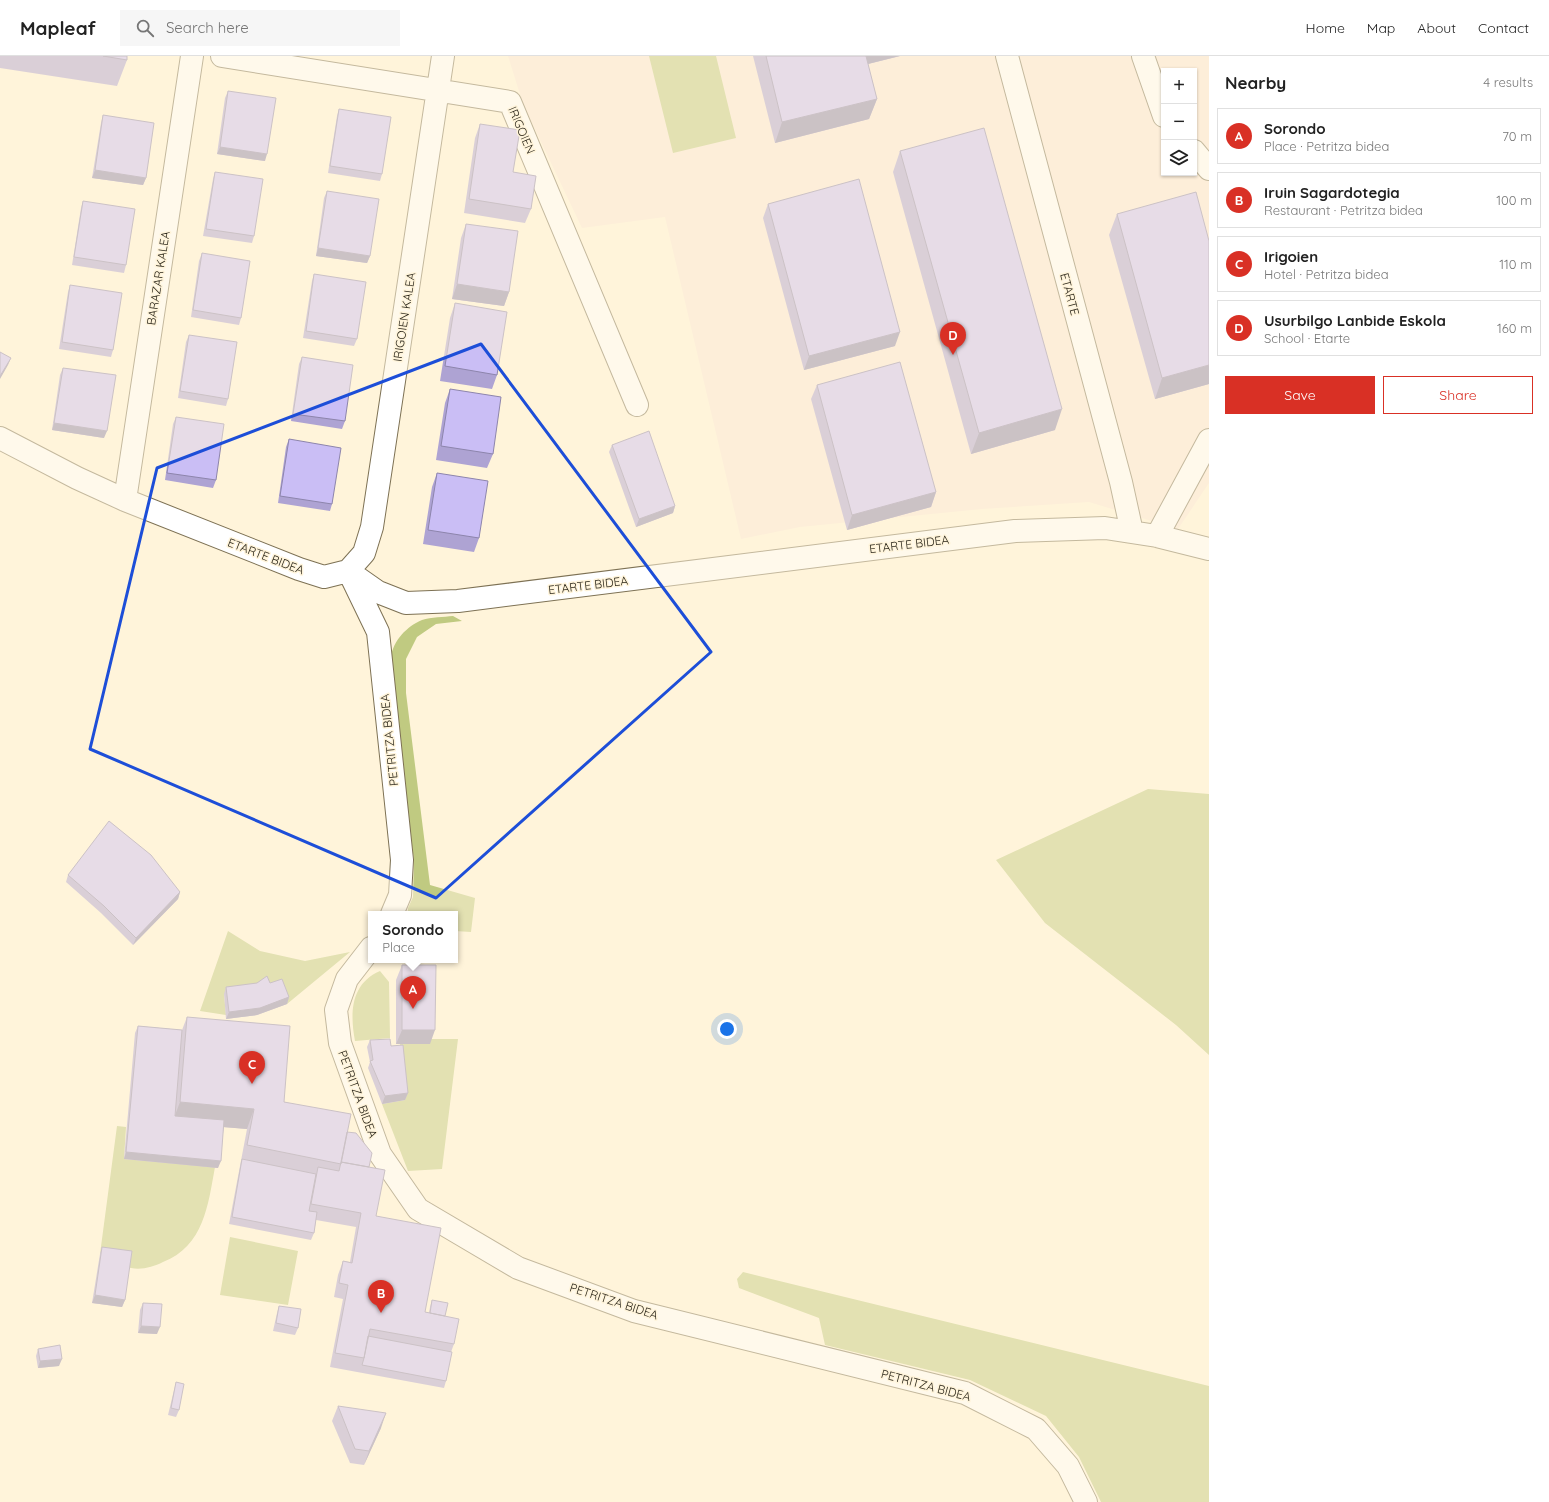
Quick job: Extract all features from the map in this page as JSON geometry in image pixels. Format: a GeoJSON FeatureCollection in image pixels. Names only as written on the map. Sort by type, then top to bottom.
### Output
{"type":"FeatureCollection","features":[{"type":"Feature","properties":{"kind":"street","name":"BARAZAR KALEA"},"geometry":{"type":"LineString","coordinates":[[125,500],[192,56]]}},
{"type":"Feature","properties":{"kind":"street","name":"IRIGOIEN"},"geometry":{"type":"LineString","coordinates":[[222,56],[510,102],[637,405]]}},
{"type":"Feature","properties":{"kind":"street","name":"IRIGOIEN KALEA"},"geometry":{"type":"LineString","coordinates":[[348,571],[364,553],[372,527],[443,56]]}},
{"type":"Feature","properties":{"kind":"street","name":"ETARTE"},"geometry":{"type":"LineString","coordinates":[[1007,56],[1121,482],[1132,532]]}},
{"type":"Feature","properties":{"kind":"street"},"geometry":{"type":"LineString","coordinates":[[1142,56],[1161,108]]}},
{"type":"Feature","properties":{"kind":"street"},"geometry":{"type":"LineString","coordinates":[[1197,154],[1209,168]]}},
{"type":"Feature","properties":{"kind":"street","name":"ETARTE BIDEA"},"geometry":{"type":"LineString","coordinates":[[0,438],[77,478],[125,500],[298,569],[324,577],[348,571],[378,592],[406,603],[458,601],[1016,531],[1106,528],[1156,536],[1209,548]]}},
{"type":"Feature","properties":{"kind":"street"},"geometry":{"type":"LineString","coordinates":[[1156,536],[1209,440]]}},
{"type":"Feature","properties":{"kind":"street","name":"PETRITZA BIDEA"},"geometry":{"type":"LineString","coordinates":[[348,571],[378,632],[402,860],[400,895],[393,911]]}},
{"type":"Feature","properties":{"kind":"street","name":"PETRITZA BIDEA"},"geometry":{"type":"LineString","coordinates":[[368,952],[347,979],[336,1010],[340,1043],[380,1154],[418,1208],[518,1268],[634,1311],[966,1393],[1036,1429],[1068,1466],[1086,1502]]}},
{"type":"Feature","properties":{"kind":"highlighted area"},"geometry":{"type":"Polygon","coordinates":[[[481,344],[711,652],[436,898],[90,749],[157,468],[481,344]]]}},
{"type":"Feature","properties":{"kind":"shaded area"},"geometry":{"type":"Polygon","coordinates":[[[508,56],[1209,56],[1209,483],[1178,529],[1089,502],[982,509],[800,527],[741,539],[665,217],[582,228],[523,104],[508,56]]]}},
{"type":"Feature","properties":{"kind":"green space"},"geometry":{"type":"Polygon","coordinates":[[[649,56],[716,56],[736,138],[673,153],[649,56]]]}},
{"type":"Feature","properties":{"kind":"green space"},"geometry":{"type":"Polygon","coordinates":[[[453,616],[462,621],[436,624],[417,637],[406,659],[406,693],[430,885],[475,898],[471,932],[458,931],[458,911],[408,911],[413,897],[414,860],[396,731],[391,657],[395,645],[406,630],[422,620],[453,616]]]}},
{"type":"Feature","properties":{"kind":"green space"},"geometry":{"type":"Polygon","coordinates":[[[1148,789],[1209,794],[1209,1055],[1176,1025],[1045,923],[996,860],[1148,789]]]}},
{"type":"Feature","properties":{"kind":"green space"},"geometry":{"type":"Polygon","coordinates":[[[228,931],[260,951],[305,961],[350,952],[287,1004],[224,994],[226,1015],[200,1011],[228,931]]]}},
{"type":"Feature","properties":{"kind":"green space"},"geometry":{"type":"Polygon","coordinates":[[[380,971],[389,982],[390,1038],[355,1041],[353,1031],[354,1001],[363,984],[370,977],[380,971]]]}},
{"type":"Feature","properties":{"kind":"green space"},"geometry":{"type":"Polygon","coordinates":[[[430,1039],[458,1039],[442,1169],[408,1171],[382,1104],[405,1100],[400,1044],[430,1044],[430,1039]]]}},
{"type":"Feature","properties":{"kind":"green space"},"geometry":{"type":"Polygon","coordinates":[[[117,1126],[126,1127],[124,1159],[215,1167],[210,1196],[202,1223],[196,1235],[177,1255],[147,1268],[135,1269],[127,1267],[100,1254],[117,1126]]]}},
{"type":"Feature","properties":{"kind":"green space"},"geometry":{"type":"Polygon","coordinates":[[[230,1237],[298,1251],[288,1305],[220,1295],[230,1237]]]}},
{"type":"Feature","properties":{"kind":"green space"},"geometry":{"type":"Polygon","coordinates":[[[743,1272],[1209,1386],[1209,1502],[1101,1502],[1079,1457],[1046,1416],[970,1380],[825,1345],[819,1318],[739,1288],[737,1279],[743,1272]]]}},
{"type":"Feature","properties":{"kind":"building"},"geometry":{"type":"Polygon","coordinates":[[[103,56],[127,56],[127,60],[103,56]]]}},
{"type":"Feature","properties":{"kind":"building"},"geometry":{"type":"Polygon","coordinates":[[[766,56],[866,56],[877,99],[782,122],[766,56]]]}},
{"type":"Feature","properties":{"kind":"building"},"geometry":{"type":"Polygon","coordinates":[[[228,91],[276,98],[267,154],[220,147],[228,91]]]}},
{"type":"Feature","properties":{"kind":"building"},"geometry":{"type":"Polygon","coordinates":[[[339,109],[391,117],[382,174],[330,166],[339,109]]]}},
{"type":"Feature","properties":{"kind":"building"},"geometry":{"type":"Polygon","coordinates":[[[103,115],[154,123],[146,178],[95,170],[103,115]]]}},
{"type":"Feature","properties":{"kind":"building"},"geometry":{"type":"Polygon","coordinates":[[[480,124],[520,130],[513,172],[536,176],[531,209],[469,199],[480,124]]]}},
{"type":"Feature","properties":{"kind":"building"},"geometry":{"type":"Polygon","coordinates":[[[984,128],[1062,409],[979,433],[900,151],[984,128]]]}},
{"type":"Feature","properties":{"kind":"building"},"geometry":{"type":"Polygon","coordinates":[[[215,172],[263,179],[254,236],[206,229],[215,172]]]}},
{"type":"Feature","properties":{"kind":"building"},"geometry":{"type":"Polygon","coordinates":[[[859,179],[900,332],[809,356],[768,204],[859,179]]]}},
{"type":"Feature","properties":{"kind":"building"},"geometry":{"type":"Polygon","coordinates":[[[327,191],[379,199],[370,256],[318,248],[327,191]]]}},
{"type":"Feature","properties":{"kind":"building"},"geometry":{"type":"Polygon","coordinates":[[[1196,192],[1209,241],[1209,365],[1162,378],[1117,214],[1196,192]]]}},
{"type":"Feature","properties":{"kind":"building"},"geometry":{"type":"Polygon","coordinates":[[[83,201],[135,209],[126,265],[74,257],[83,201]]]}},
{"type":"Feature","properties":{"kind":"building"},"geometry":{"type":"Polygon","coordinates":[[[466,224],[518,231],[509,292],[457,284],[466,224]]]}},
{"type":"Feature","properties":{"kind":"building"},"geometry":{"type":"Polygon","coordinates":[[[202,253],[250,261],[241,318],[193,310],[202,253]]]}},
{"type":"Feature","properties":{"kind":"building"},"geometry":{"type":"Polygon","coordinates":[[[314,274],[366,282],[357,339],[306,331],[314,274]]]}},
{"type":"Feature","properties":{"kind":"building"},"geometry":{"type":"Polygon","coordinates":[[[70,285],[122,293],[113,350],[62,342],[70,285]]]}},
{"type":"Feature","properties":{"kind":"building"},"geometry":{"type":"Polygon","coordinates":[[[455,303],[507,312],[497,375],[445,366],[455,303]]]}},
{"type":"Feature","properties":{"kind":"building"},"geometry":{"type":"Polygon","coordinates":[[[189,335],[237,342],[228,399],[180,391],[189,335]]]}},
{"type":"Feature","properties":{"kind":"building"},"geometry":{"type":"Polygon","coordinates":[[[0,352],[11,358],[0,376],[0,352]]]}},
{"type":"Feature","properties":{"kind":"building"},"geometry":{"type":"Polygon","coordinates":[[[302,357],[353,365],[345,421],[293,414],[302,357]]]}},
{"type":"Feature","properties":{"kind":"building"},"geometry":{"type":"Polygon","coordinates":[[[900,362],[936,492],[852,515],[817,385],[900,362]]]}},
{"type":"Feature","properties":{"kind":"building"},"geometry":{"type":"Polygon","coordinates":[[[63,368],[116,375],[107,431],[54,423],[63,368]]]}},
{"type":"Feature","properties":{"kind":"building"},"geometry":{"type":"Polygon","coordinates":[[[450,389],[501,397],[493,454],[441,446],[450,389]]]}},
{"type":"Feature","properties":{"kind":"building"},"geometry":{"type":"Polygon","coordinates":[[[176,417],[224,424],[216,480],[167,473],[176,417]]]}},
{"type":"Feature","properties":{"kind":"building"},"geometry":{"type":"Polygon","coordinates":[[[649,431],[675,506],[639,519],[612,445],[649,431]]]}},
{"type":"Feature","properties":{"kind":"building"},"geometry":{"type":"Polygon","coordinates":[[[289,439],[341,448],[332,504],[280,496],[289,439]]]}},
{"type":"Feature","properties":{"kind":"building"},"geometry":{"type":"Polygon","coordinates":[[[437,473],[488,481],[479,538],[428,530],[437,473]]]}},
{"type":"Feature","properties":{"kind":"building"},"geometry":{"type":"Polygon","coordinates":[[[109,821],[151,855],[180,892],[136,938],[104,906],[68,875],[109,821]]]}},
{"type":"Feature","properties":{"kind":"building"},"geometry":{"type":"Polygon","coordinates":[[[402,965],[436,965],[435,1030],[402,1030],[402,965]]]}},
{"type":"Feature","properties":{"kind":"building"},"geometry":{"type":"Polygon","coordinates":[[[267,976],[270,983],[282,979],[289,997],[260,1008],[229,1012],[226,987],[257,983],[267,976]]]}},
{"type":"Feature","properties":{"kind":"building"},"geometry":{"type":"Polygon","coordinates":[[[187,1017],[290,1026],[284,1102],[351,1114],[341,1164],[247,1145],[254,1109],[180,1102],[187,1017]]]}},
{"type":"Feature","properties":{"kind":"building"},"geometry":{"type":"Polygon","coordinates":[[[138,1026],[182,1030],[175,1116],[224,1120],[221,1161],[126,1152],[138,1026]]]}},
{"type":"Feature","properties":{"kind":"building"},"geometry":{"type":"Polygon","coordinates":[[[390,1039],[391,1046],[403,1045],[408,1093],[385,1096],[370,1061],[373,1060],[370,1040],[390,1039]]]}},
{"type":"Feature","properties":{"kind":"building"},"geometry":{"type":"Polygon","coordinates":[[[347,1132],[356,1133],[372,1153],[369,1167],[341,1162],[347,1132]]]}},
{"type":"Feature","properties":{"kind":"building"},"geometry":{"type":"Polygon","coordinates":[[[242,1159],[316,1174],[309,1211],[317,1212],[314,1233],[232,1217],[242,1159]]]}},
{"type":"Feature","properties":{"kind":"building"},"geometry":{"type":"Polygon","coordinates":[[[341,1162],[385,1170],[376,1216],[441,1228],[425,1312],[459,1319],[454,1344],[370,1329],[364,1358],[335,1353],[348,1285],[339,1283],[343,1261],[352,1263],[361,1213],[311,1204],[318,1167],[339,1171],[341,1162]]]}},
{"type":"Feature","properties":{"kind":"building"},"geometry":{"type":"Polygon","coordinates":[[[102,1247],[132,1251],[125,1300],[95,1295],[102,1247]]]}},
{"type":"Feature","properties":{"kind":"building"},"geometry":{"type":"Polygon","coordinates":[[[432,1300],[448,1303],[445,1316],[430,1313],[432,1300]]]}},
{"type":"Feature","properties":{"kind":"building"},"geometry":{"type":"Polygon","coordinates":[[[143,1303],[162,1304],[160,1327],[141,1326],[143,1303]]]}},
{"type":"Feature","properties":{"kind":"building"},"geometry":{"type":"Polygon","coordinates":[[[279,1306],[301,1309],[298,1328],[276,1323],[279,1306]]]}},
{"type":"Feature","properties":{"kind":"building"},"geometry":{"type":"Polygon","coordinates":[[[368,1336],[452,1352],[446,1381],[362,1365],[368,1336]]]}},
{"type":"Feature","properties":{"kind":"building"},"geometry":{"type":"Polygon","coordinates":[[[60,1345],[62,1359],[40,1361],[38,1349],[60,1345]]]}},
{"type":"Feature","properties":{"kind":"building"},"geometry":{"type":"Polygon","coordinates":[[[176,1382],[184,1384],[179,1410],[171,1408],[176,1382]]]}},
{"type":"Feature","properties":{"kind":"building"},"geometry":{"type":"Polygon","coordinates":[[[338,1406],[386,1413],[369,1451],[355,1449],[338,1406]]]}},
{"type":"Feature","properties":{"kind":"place","name":"Usurbilgo Lanbide Eskola"},"geometry":{"type":"Point","coordinates":[953,355]}},
{"type":"Feature","properties":{"kind":"place","name":"Sorondo"},"geometry":{"type":"Point","coordinates":[413,1009]}},
{"type":"Feature","properties":{"kind":"place","name":"Irigoien"},"geometry":{"type":"Point","coordinates":[252,1084]}},
{"type":"Feature","properties":{"kind":"place","name":"Iruin Sagardotegia"},"geometry":{"type":"Point","coordinates":[381,1313]}}]}
